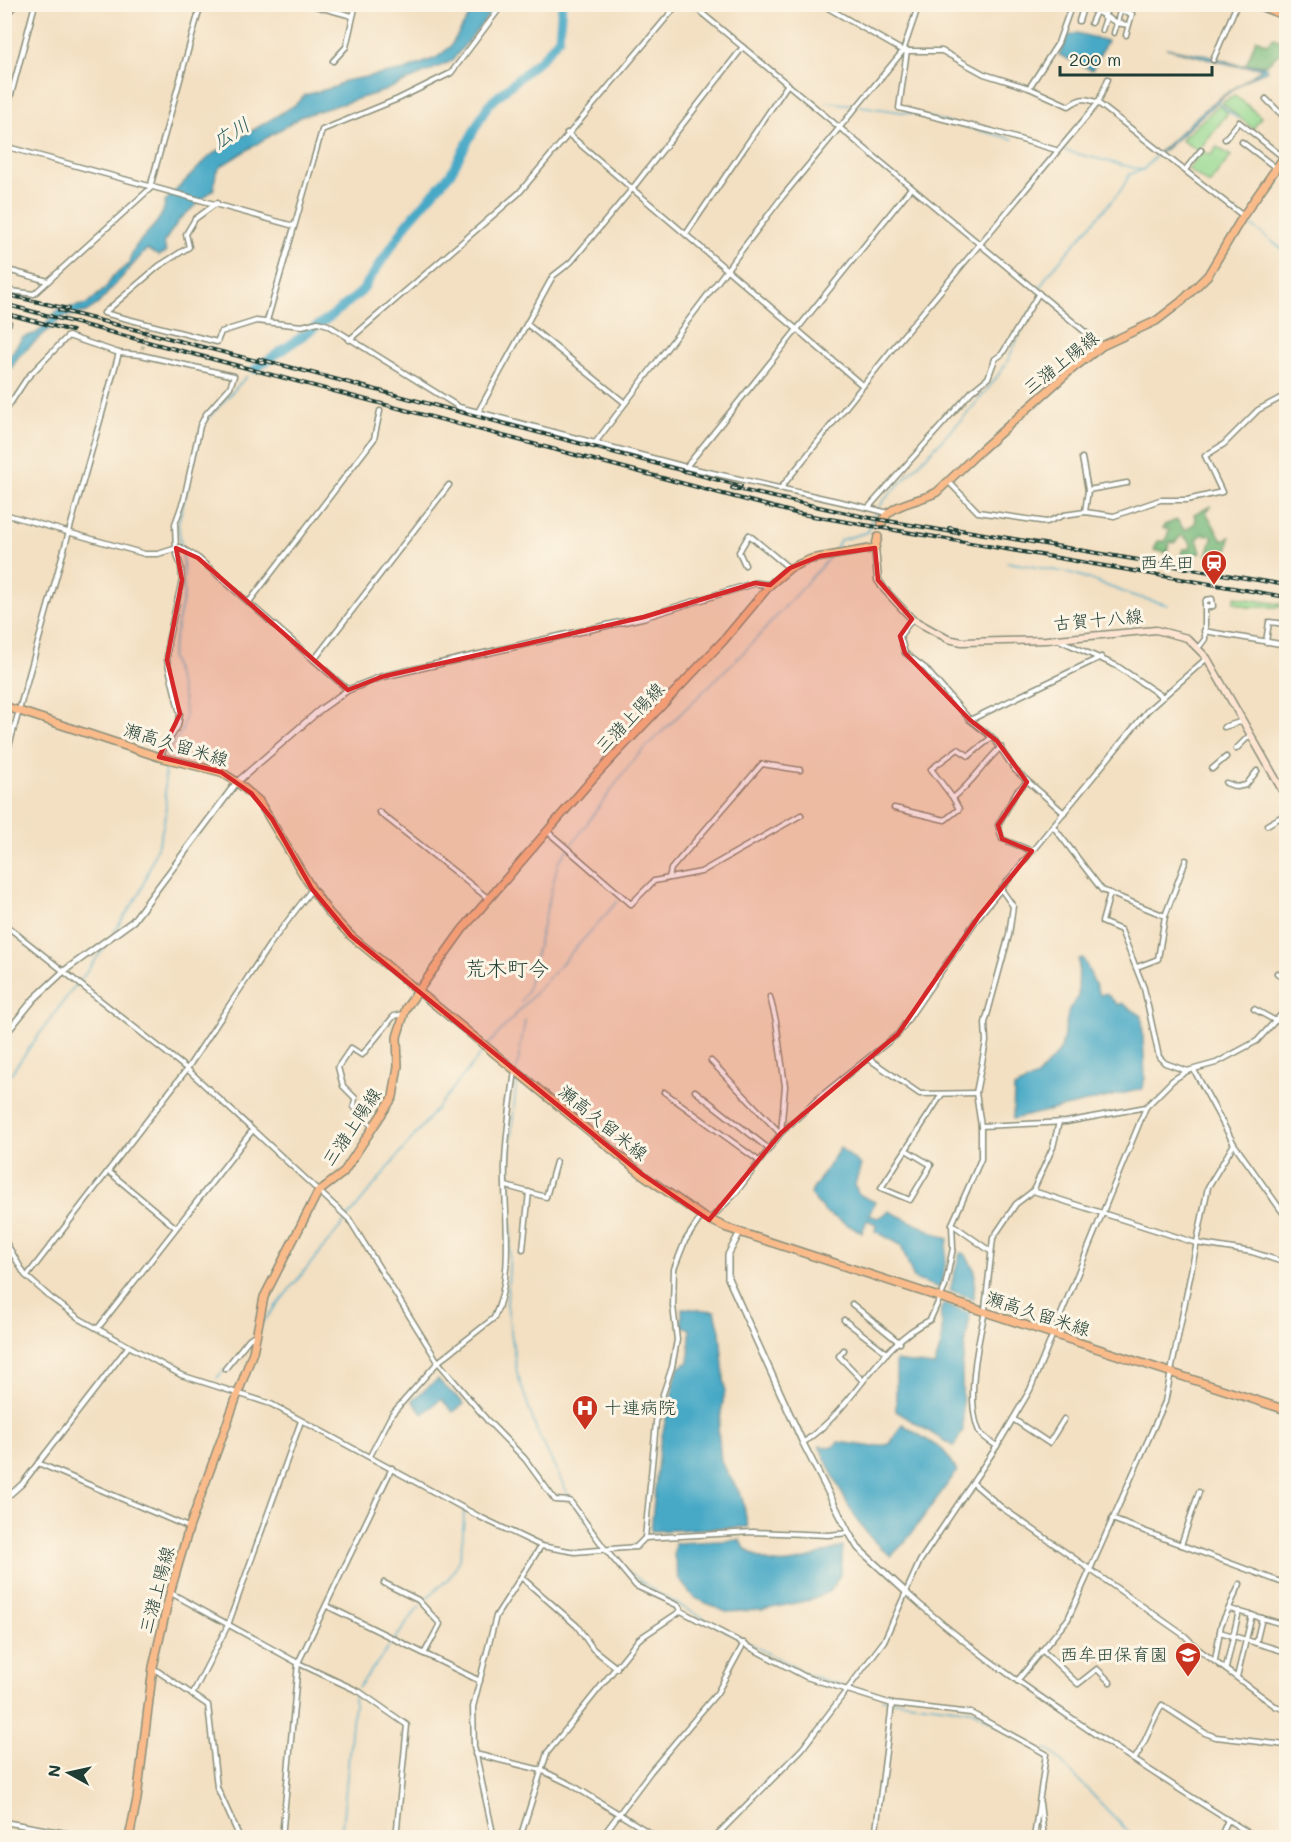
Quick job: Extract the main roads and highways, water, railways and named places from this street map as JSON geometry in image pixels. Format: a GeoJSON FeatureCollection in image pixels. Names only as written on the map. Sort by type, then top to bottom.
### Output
{"type":"FeatureCollection","features":[{"type":"Feature","properties":{"kind":"main road"},"geometry":{"type":"LineString","coordinates":[[4,16],[15,4]]}},
{"type":"Feature","properties":{"kind":"main road"},"geometry":{"type":"LineString","coordinates":[[1254,4],[1287,16]]}},
{"type":"Feature","properties":{"kind":"main road","name":"三潴上陽線"},"geometry":{"type":"LineString","coordinates":[[882,523],[888,513],[899,506],[928,498],[938,492],[1041,394],[1102,346],[1156,321],[1182,301],[1208,274],[1243,216],[1285,156]]}},
{"type":"Feature","properties":{"kind":"main road"},"geometry":{"type":"LineString","coordinates":[[875,548],[878,537]]}},
{"type":"Feature","properties":{"kind":"main road","name":"三潴上陽線"},"geometry":{"type":"LineString","coordinates":[[129,1838],[137,1799],[153,1667],[170,1593],[189,1528],[253,1352],[264,1297],[318,1191],[343,1173],[386,1110],[396,1086],[397,1037],[404,1014],[450,944],[606,764],[741,622],[770,585],[790,568],[820,556],[875,548]]}},
{"type":"Feature","properties":{"kind":"main road","name":"古賀十八線"},"geometry":{"type":"LineString","coordinates":[[875,548],[878,580],[912,619],[937,635],[962,642],[1056,639],[1156,630],[1187,638],[1207,658],[1287,797]]}},
{"type":"Feature","properties":{"kind":"main road","name":"瀬高久留米線"},"geometry":{"type":"LineString","coordinates":[[4,706],[159,757],[221,772],[237,782],[259,801],[272,819],[312,889],[329,913],[351,936],[643,1175],[705,1218],[740,1232],[1287,1410]]}},
{"type":"Feature","properties":{"kind":"water"},"geometry":{"type":"Polygon","coordinates":[[[476,5],[497,5],[452,61],[384,91],[302,116],[221,166],[216,172],[214,189],[179,220],[164,242],[166,252],[159,256],[147,249],[98,304],[86,312],[63,317],[18,357],[5,379],[5,363],[22,338],[37,333],[58,310],[87,304],[106,288],[112,277],[129,264],[131,255],[141,239],[159,218],[165,201],[211,155],[295,105],[305,95],[335,87],[344,81],[405,70],[436,58],[450,47],[476,5]]]}},
{"type":"Feature","properties":{"kind":"water"},"geometry":{"type":"Polygon","coordinates":[[[1077,33],[1107,41],[1092,70],[1059,55],[1068,36],[1077,33]]]}},
{"type":"Feature","properties":{"kind":"water"},"geometry":{"type":"Polygon","coordinates":[[[1166,48],[1211,56],[1238,65],[1265,66],[1267,71],[1241,84],[1262,68],[1237,66],[1166,48]]]}},
{"type":"Feature","properties":{"kind":"water"},"geometry":{"type":"Polygon","coordinates":[[[1237,86],[1171,144],[1158,153],[1206,109],[1237,86]]]}},
{"type":"Feature","properties":{"kind":"water"},"geometry":{"type":"Polygon","coordinates":[[[1083,958],[1100,995],[1106,993],[1118,1005],[1122,1003],[1142,1016],[1145,1078],[1142,1089],[1013,1119],[1014,1088],[1037,1077],[1061,1049],[1069,1009],[1078,998],[1079,959],[1083,958]]]}},
{"type":"Feature","properties":{"kind":"water"},"geometry":{"type":"Polygon","coordinates":[[[840,1148],[861,1165],[855,1184],[858,1194],[875,1202],[869,1215],[878,1218],[889,1211],[948,1239],[942,1289],[914,1279],[901,1245],[875,1231],[876,1224],[867,1220],[862,1233],[825,1212],[810,1194],[840,1148]]]}},
{"type":"Feature","properties":{"kind":"water"},"geometry":{"type":"Polygon","coordinates":[[[960,1253],[965,1254],[975,1271],[974,1299],[950,1290],[960,1253]]]}},
{"type":"Feature","properties":{"kind":"water"},"geometry":{"type":"Polygon","coordinates":[[[943,1304],[970,1313],[962,1368],[963,1430],[954,1447],[896,1411],[896,1361],[934,1366],[941,1343],[940,1313],[943,1304]]]}},
{"type":"Feature","properties":{"kind":"water"},"geometry":{"type":"Polygon","coordinates":[[[682,1308],[715,1311],[720,1331],[725,1390],[718,1430],[721,1462],[742,1497],[748,1527],[651,1531],[659,1448],[678,1368],[689,1362],[690,1329],[682,1326],[682,1308]]]}},
{"type":"Feature","properties":{"kind":"water"},"geometry":{"type":"Polygon","coordinates":[[[438,1379],[464,1404],[453,1412],[441,1399],[423,1414],[412,1400],[438,1379]]]}},
{"type":"Feature","properties":{"kind":"water"},"geometry":{"type":"Polygon","coordinates":[[[902,1424],[943,1450],[957,1471],[905,1542],[891,1556],[878,1546],[857,1520],[819,1446],[833,1447],[838,1442],[874,1447],[890,1444],[902,1424]]]}},
{"type":"Feature","properties":{"kind":"water"},"geometry":{"type":"Polygon","coordinates":[[[740,1540],[744,1548],[751,1553],[777,1563],[800,1561],[843,1546],[841,1573],[830,1592],[810,1600],[762,1610],[726,1612],[693,1597],[679,1579],[674,1556],[675,1543],[740,1540]]]}},
{"type":"Feature","properties":{"kind":"waterway"},"geometry":{"type":"LineString","coordinates":[[255,369],[334,314],[361,292],[408,222],[450,174],[488,105],[543,57],[559,38],[562,4]]}},
{"type":"Feature","properties":{"kind":"waterway"},"geometry":{"type":"LineString","coordinates":[[557,29],[562,30]]}},
{"type":"Feature","properties":{"kind":"waterway"},"geometry":{"type":"LineString","coordinates":[[826,102],[855,105]]}},
{"type":"Feature","properties":{"kind":"waterway"},"geometry":{"type":"LineString","coordinates":[[1217,102],[1238,119]]}},
{"type":"Feature","properties":{"kind":"waterway"},"geometry":{"type":"LineString","coordinates":[[860,106],[915,114],[1013,139]]}},
{"type":"Feature","properties":{"kind":"waterway"},"geometry":{"type":"LineString","coordinates":[[1062,150],[1142,170]]}},
{"type":"Feature","properties":{"kind":"waterway"},"geometry":{"type":"LineString","coordinates":[[1039,292],[1046,277],[1121,190],[1130,174],[1143,170],[1158,153]]}},
{"type":"Feature","properties":{"kind":"waterway"},"geometry":{"type":"LineString","coordinates":[[1233,211],[1240,216]]}},
{"type":"Feature","properties":{"kind":"waterway"},"geometry":{"type":"LineString","coordinates":[[1243,219],[1286,252]]}},
{"type":"Feature","properties":{"kind":"waterway"},"geometry":{"type":"LineString","coordinates":[[834,553],[840,540],[868,532],[872,518],[884,500],[966,415],[994,381],[1006,364],[1031,310]]}},
{"type":"Feature","properties":{"kind":"waterway"},"geometry":{"type":"LineString","coordinates":[[195,459],[203,424],[247,376]]}},
{"type":"Feature","properties":{"kind":"waterway"},"geometry":{"type":"LineString","coordinates":[[181,546],[178,523],[188,487]]}},
{"type":"Feature","properties":{"kind":"waterway"},"geometry":{"type":"LineString","coordinates":[[165,756],[182,731],[185,716],[184,700],[171,656],[184,594],[183,551]]}},
{"type":"Feature","properties":{"kind":"waterway"},"geometry":{"type":"LineString","coordinates":[[521,1002],[527,991],[558,863],[634,759],[746,650],[829,558]]}},
{"type":"Feature","properties":{"kind":"waterway"},"geometry":{"type":"LineString","coordinates":[[1007,562],[1075,574],[1134,596],[1168,605]]}},
{"type":"Feature","properties":{"kind":"waterway"},"geometry":{"type":"LineString","coordinates":[[114,932],[140,893],[160,839],[166,813],[164,761]]}},
{"type":"Feature","properties":{"kind":"waterway"},"geometry":{"type":"LineString","coordinates":[[488,1045],[618,901]]}},
{"type":"Feature","properties":{"kind":"waterway"},"geometry":{"type":"LineString","coordinates":[[80,981],[109,941]]}},
{"type":"Feature","properties":{"kind":"waterway"},"geometry":{"type":"LineString","coordinates":[[4,1083],[76,984]]}},
{"type":"Feature","properties":{"kind":"waterway"},"geometry":{"type":"LineString","coordinates":[[517,1069],[525,1020]]}},
{"type":"Feature","properties":{"kind":"waterway"},"geometry":{"type":"LineString","coordinates":[[263,1322],[485,1049]]}},
{"type":"Feature","properties":{"kind":"waterway"},"geometry":{"type":"LineString","coordinates":[[517,1077],[509,1158],[511,1231],[507,1305],[517,1373],[536,1429],[568,1494],[596,1534]]}},
{"type":"Feature","properties":{"kind":"waterway"},"geometry":{"type":"LineString","coordinates":[[217,1378],[224,1370]]}},
{"type":"Feature","properties":{"kind":"waterway"},"geometry":{"type":"LineString","coordinates":[[423,1602],[448,1579],[457,1564],[462,1546],[464,1510]]}},
{"type":"Feature","properties":{"kind":"waterway"},"geometry":{"type":"LineString","coordinates":[[621,1566],[657,1593],[808,1675],[846,1687]]}},
{"type":"Feature","properties":{"kind":"waterway"},"geometry":{"type":"LineString","coordinates":[[358,1688],[420,1606]]}},
{"type":"Feature","properties":{"kind":"waterway"},"geometry":{"type":"LineString","coordinates":[[341,1838],[355,1692]]}},
{"type":"Feature","properties":{"kind":"waterway"},"geometry":{"type":"LineString","coordinates":[[882,1699],[972,1710],[1011,1733]]}},
{"type":"Feature","properties":{"kind":"waterway"},"geometry":{"type":"LineString","coordinates":[[1044,1750],[1049,1749],[1134,1838]]}},
{"type":"Feature","properties":{"kind":"tunnel"},"geometry":{"type":"LineString","coordinates":[[141,355],[148,324]]}},
{"type":"Feature","properties":{"kind":"railway"},"geometry":{"type":"LineString","coordinates":[[4,294],[68,309]]}},
{"type":"Feature","properties":{"kind":"railway"},"geometry":{"type":"LineString","coordinates":[[4,304],[795,513],[1286,597]]}},
{"type":"Feature","properties":{"kind":"railway"},"geometry":{"type":"LineString","coordinates":[[59,310],[265,363]]}},
{"type":"Feature","properties":{"kind":"railway"},"geometry":{"type":"LineString","coordinates":[[4,313],[72,331]]}},
{"type":"Feature","properties":{"kind":"railway"},"geometry":{"type":"LineString","coordinates":[[259,359],[741,486]]}},
{"type":"Feature","properties":{"kind":"railway"},"geometry":{"type":"LineString","coordinates":[[732,488],[865,517],[958,533]]}},
{"type":"Feature","properties":{"kind":"railway"},"geometry":{"type":"LineString","coordinates":[[949,528],[1286,585]]}},
{"type":"Feature","properties":{"kind":"place","name":"西牟田"},"geometry":{"type":"Point","coordinates":[1214,586]}},
{"type":"Feature","properties":{"kind":"place","name":"十連病院"},"geometry":{"type":"Point","coordinates":[585,1431]}},
{"type":"Feature","properties":{"kind":"place","name":"西牟田保育園"},"geometry":{"type":"Point","coordinates":[1188,1678]}},
{"type":"Feature","properties":{"kind":"district","name":"荒木町今"},"geometry":{"type":"Point","coordinates":[507,969]}},
{"type":"Feature","properties":{"kind":"water label","name":"広川"},"geometry":{"type":"Point","coordinates":[231,133]}}]}
